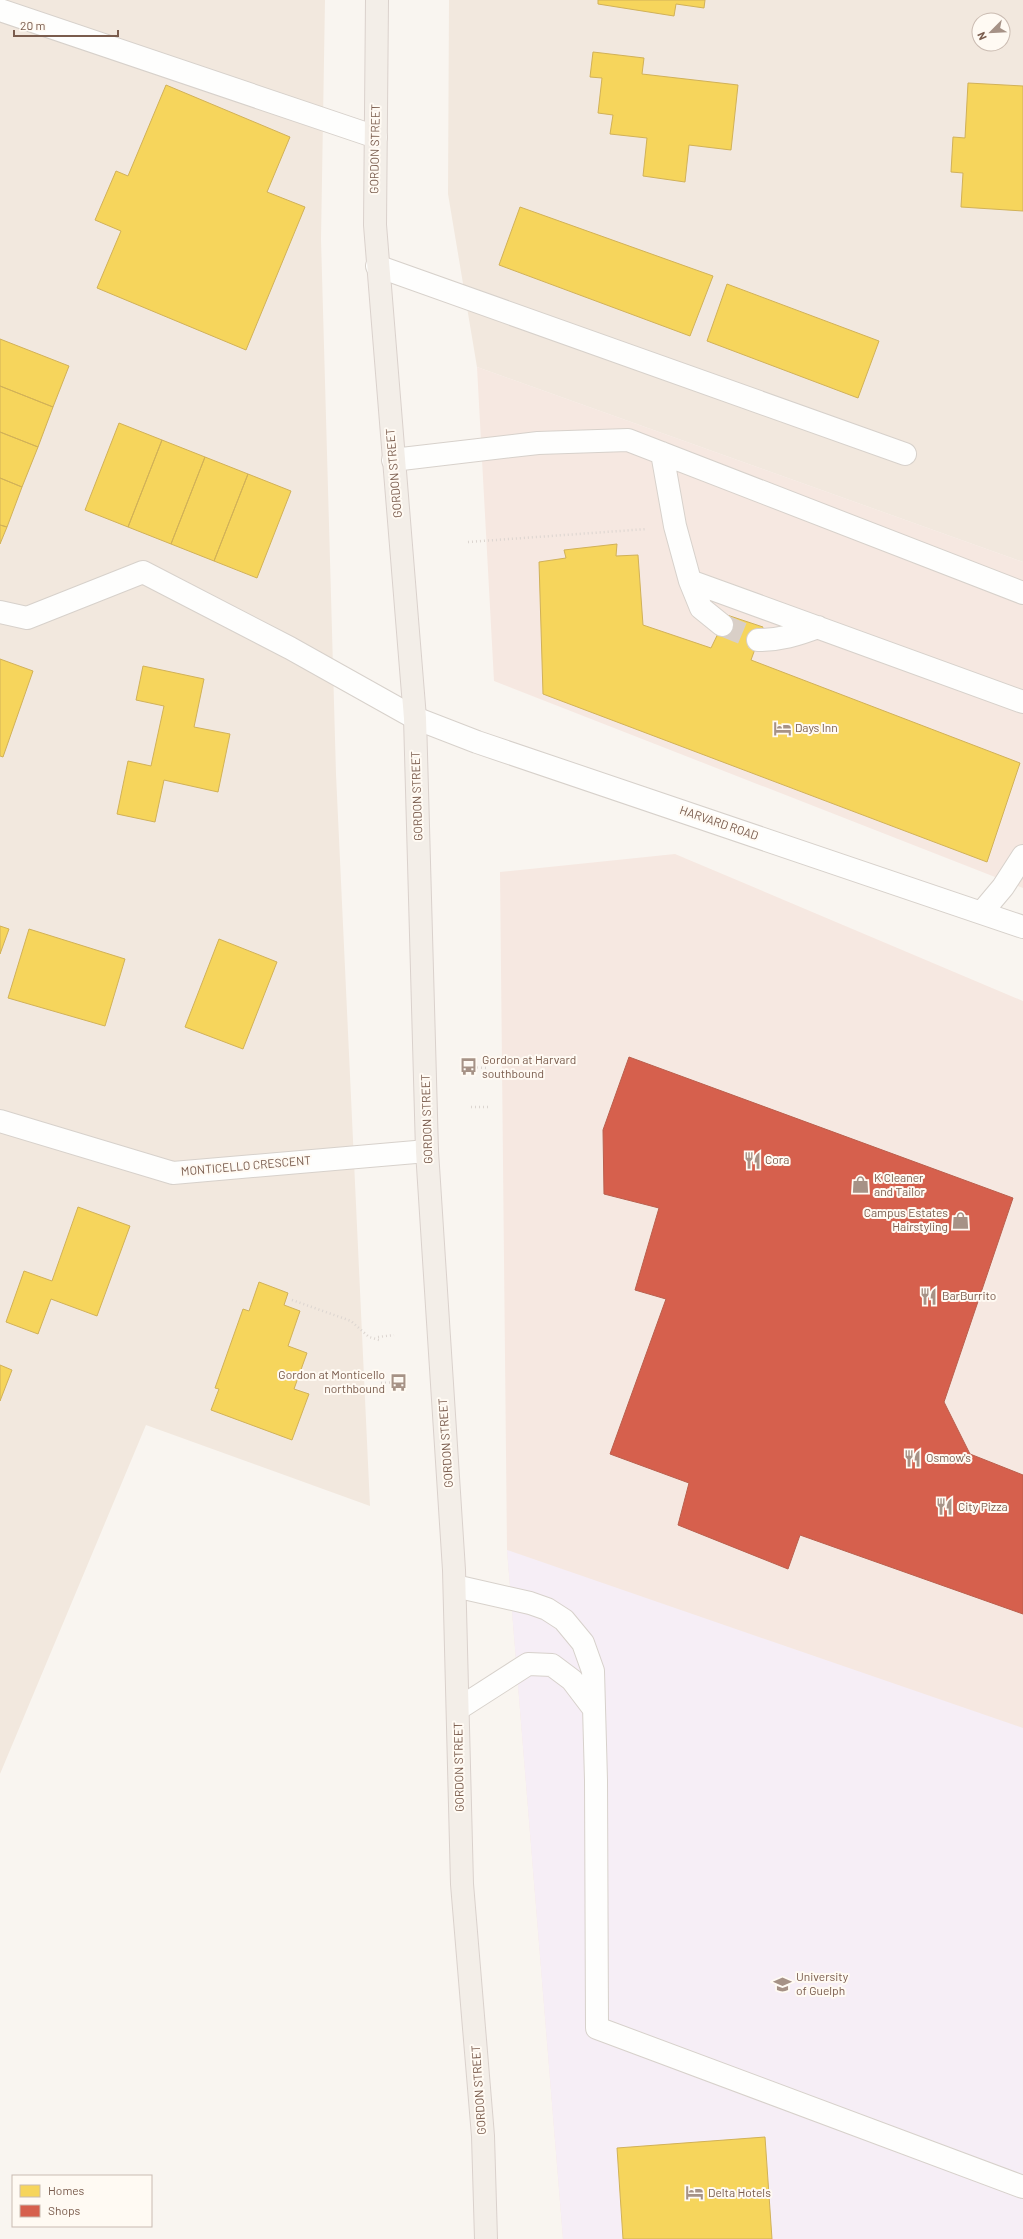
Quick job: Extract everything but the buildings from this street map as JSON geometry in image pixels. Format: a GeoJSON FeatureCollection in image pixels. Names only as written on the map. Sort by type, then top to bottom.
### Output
{"type":"FeatureCollection","features":[{"type":"Feature","properties":{"kind":"main road","name":"GORDON STREET"},"geometry":{"type":"LineString","coordinates":[[377,0],[375,225],[415,718],[427,1151],[455,1586],[462,1884],[483,2136],[486,2239]]}},
{"type":"Feature","properties":{"kind":"street"},"geometry":{"type":"LineString","coordinates":[[0,10],[376,137]]}},
{"type":"Feature","properties":{"kind":"street"},"geometry":{"type":"LineString","coordinates":[[378,266],[905,454]]}},
{"type":"Feature","properties":{"kind":"street"},"geometry":{"type":"LineString","coordinates":[[393,460],[538,443],[628,440],[1023,593]]}},
{"type":"Feature","properties":{"kind":"street"},"geometry":{"type":"LineString","coordinates":[[662,453],[675,526],[690,581],[701,608],[722,625]]}},
{"type":"Feature","properties":{"kind":"street","name":"HARVARD ROAD"},"geometry":{"type":"LineString","coordinates":[[0,612],[27,618],[143,572],[290,648],[415,718],[477,742],[1023,927]]}},
{"type":"Feature","properties":{"kind":"street"},"geometry":{"type":"LineString","coordinates":[[690,581],[1023,702]]}},
{"type":"Feature","properties":{"kind":"street"},"geometry":{"type":"LineString","coordinates":[[758,640],[780,640],[818,627]]}},
{"type":"Feature","properties":{"kind":"street"},"geometry":{"type":"LineString","coordinates":[[982,912],[1003,887],[1023,856]]}},
{"type":"Feature","properties":{"kind":"street","name":"MONTICELLO CRESCENT"},"geometry":{"type":"LineString","coordinates":[[0,1121],[173,1172],[427,1151]]}},
{"type":"Feature","properties":{"kind":"street"},"geometry":{"type":"LineString","coordinates":[[455,1586],[530,1603],[547,1609],[564,1620],[582,1643],[592,1671],[594,1709],[597,2028],[863,2126],[1023,2187]]}},
{"type":"Feature","properties":{"kind":"street"},"geometry":{"type":"LineString","coordinates":[[458,1709],[528,1664],[552,1665],[572,1680],[594,1709]]}},
{"type":"Feature","properties":{"kind":"path"},"geometry":{"type":"LineString","coordinates":[[468,542],[675,526]]}},
{"type":"Feature","properties":{"kind":"path"},"geometry":{"type":"LineString","coordinates":[[469,1067],[488,1068]]}},
{"type":"Feature","properties":{"kind":"path"},"geometry":{"type":"LineString","coordinates":[[471,1107],[489,1107]]}},
{"type":"Feature","properties":{"kind":"path"},"geometry":{"type":"LineString","coordinates":[[292,1300],[351,1321],[369,1337],[378,1339],[394,1335]]}},
{"type":"Feature","properties":{"kind":"path"},"geometry":{"type":"LineString","coordinates":[[380,1383],[398,1382]]}},
{"type":"Feature","properties":{"kind":"shaded area"},"geometry":{"type":"Polygon","coordinates":[[[0,0],[325,0],[321,239],[336,774],[370,1506],[146,1425],[0,1774],[0,0]]]}},
{"type":"Feature","properties":{"kind":"shaded area"},"geometry":{"type":"Polygon","coordinates":[[[449,0],[1023,0],[1023,562],[477,367],[448,194],[449,0]]]}},
{"type":"Feature","properties":{"kind":"shaded area"},"geometry":{"type":"Polygon","coordinates":[[[477,367],[1023,562],[1023,888],[494,681],[477,367]]]}},
{"type":"Feature","properties":{"kind":"shaded area"},"geometry":{"type":"Polygon","coordinates":[[[675,854],[1023,1001],[1023,2239],[563,2239],[507,1550],[500,872],[675,854]]]}},
{"type":"Feature","properties":{"kind":"shaded area","name":"University of Guelph"},"geometry":{"type":"Polygon","coordinates":[[[507,1550],[1023,1728],[1023,2239],[563,2239],[507,1550]]]}},
{"type":"Feature","properties":{"kind":"tunnel"},"geometry":{"type":"LineString","coordinates":[[722,625],[758,640]]}},
{"type":"Feature","properties":{"kind":"place","name":"Days Inn"},"geometry":{"type":"Point","coordinates":[782,728]}},
{"type":"Feature","properties":{"kind":"place","name":"Gordon at Harvard southbound"},"geometry":{"type":"Point","coordinates":[469,1067]}},
{"type":"Feature","properties":{"kind":"place","name":"Cora"},"geometry":{"type":"Point","coordinates":[752,1160]}},
{"type":"Feature","properties":{"kind":"place","name":"K Cleaner and Tailor"},"geometry":{"type":"Point","coordinates":[861,1185]}},
{"type":"Feature","properties":{"kind":"place","name":"Campus Estates Hairstyling"},"geometry":{"type":"Point","coordinates":[961,1220]}},
{"type":"Feature","properties":{"kind":"place","name":"BarBurrito"},"geometry":{"type":"Point","coordinates":[929,1296]}},
{"type":"Feature","properties":{"kind":"place","name":"Gordon at Monticello northbound"},"geometry":{"type":"Point","coordinates":[398,1382]}},
{"type":"Feature","properties":{"kind":"place","name":"Osmow's"},"geometry":{"type":"Point","coordinates":[913,1458]}},
{"type":"Feature","properties":{"kind":"place","name":"City Pizza"},"geometry":{"type":"Point","coordinates":[945,1507]}},
{"type":"Feature","properties":{"kind":"place","name":"University of Guelph"},"geometry":{"type":"Point","coordinates":[783,1984]}},
{"type":"Feature","properties":{"kind":"place","name":"Delta Hotels"},"geometry":{"type":"Point","coordinates":[695,2193]}}]}
